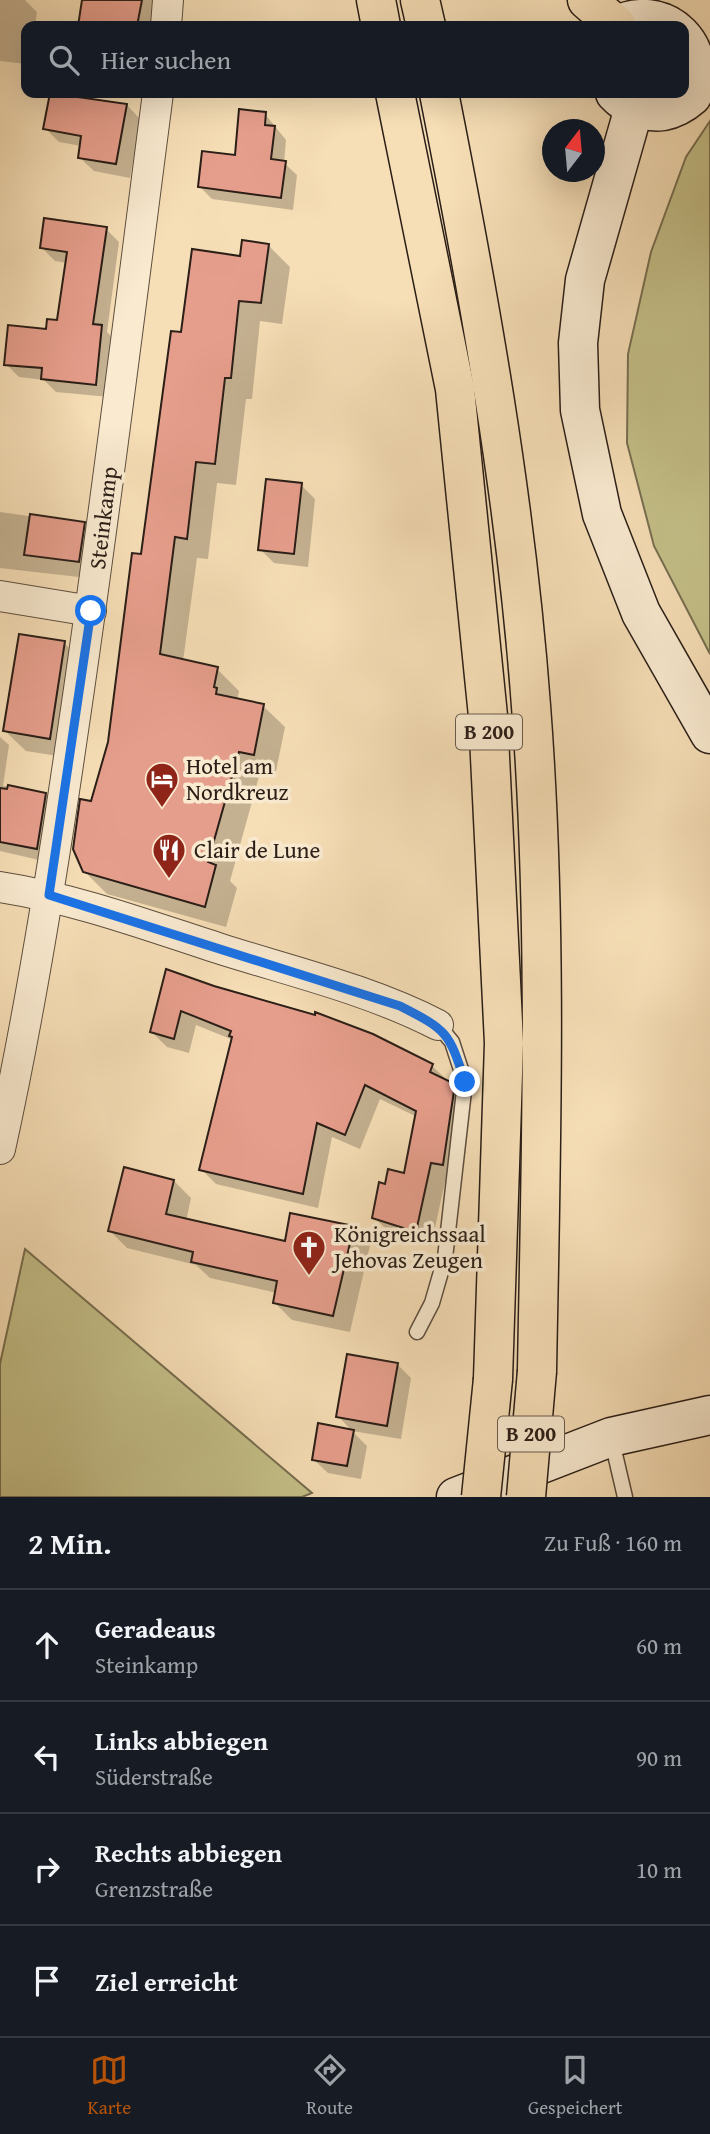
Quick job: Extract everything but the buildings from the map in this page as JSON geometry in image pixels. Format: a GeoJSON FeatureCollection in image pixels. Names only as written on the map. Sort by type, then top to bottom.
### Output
{"type":"FeatureCollection","features":[{"type":"Feature","properties":{"kind":"highway"},"geometry":{"type":"LineString","coordinates":[[376,0],[380,21]]}},
{"type":"Feature","properties":{"kind":"highway"},"geometry":{"type":"LineString","coordinates":[[420,0],[425,21]]}},
{"type":"Feature","properties":{"kind":"highway"},"geometry":{"type":"LineString","coordinates":[[587,0],[611,21]]}},
{"type":"Feature","properties":{"kind":"highway","name":"B 200"},"geometry":{"type":"LineString","coordinates":[[396,98],[455,389],[488,716],[504,1043],[493,1379],[481,1497]]}},
{"type":"Feature","properties":{"kind":"highway","name":"B 200"},"geometry":{"type":"LineString","coordinates":[[440,98],[468,240],[494,406],[517,566],[531,706],[543,1058],[537,1371],[526,1497]]}},
{"type":"Feature","properties":{"kind":"main road"},"geometry":{"type":"LineString","coordinates":[[620,21],[643,9],[674,11],[688,19],[708,43],[707,62],[704,79],[689,99],[667,111],[650,112],[624,100],[585,280],[578,343],[580,410],[602,514],[641,613],[710,734]]}},
{"type":"Feature","properties":{"kind":"main road"},"geometry":{"type":"LineString","coordinates":[[456,1497],[611,1437],[710,1415]]}},
{"type":"Feature","properties":{"kind":"street"},"geometry":{"type":"LineString","coordinates":[[166,21],[168,0]]}},
{"type":"Feature","properties":{"kind":"street","name":"Steinkamp"},"geometry":{"type":"LineString","coordinates":[[0,1149],[20,1058],[49,895],[91,611],[157,98]]}},
{"type":"Feature","properties":{"kind":"street"},"geometry":{"type":"LineString","coordinates":[[0,596],[91,611]]}},
{"type":"Feature","properties":{"kind":"street"},"geometry":{"type":"LineString","coordinates":[[0,887],[49,895],[400,1006],[438,1026]]}},
{"type":"Feature","properties":{"kind":"lane"},"geometry":{"type":"LineString","coordinates":[[417,1332],[432,1303],[445,1258],[465,1082],[452,1041],[438,1026]]}},
{"type":"Feature","properties":{"kind":"lane"},"geometry":{"type":"LineString","coordinates":[[611,1437],[625,1497]]}},
{"type":"Feature","properties":{"kind":"shaded area"},"geometry":{"type":"Polygon","coordinates":[[[710,121],[710,654],[654,546],[627,443],[628,354],[651,252],[686,157],[710,121]]]}},
{"type":"Feature","properties":{"kind":"shaded area"},"geometry":{"type":"Polygon","coordinates":[[[25,1249],[312,1493],[302,1497],[0,1497],[0,1364],[25,1249]]]}},
{"type":"Feature","properties":{"kind":"place","name":"Hotel am Nordkreuz"},"geometry":{"type":"Point","coordinates":[162,809]}},
{"type":"Feature","properties":{"kind":"place","name":"Clair de Lune"},"geometry":{"type":"Point","coordinates":[169,880]}},
{"type":"Feature","properties":{"kind":"place","name":"Königreichssaal Jehovas Zeugen"},"geometry":{"type":"Point","coordinates":[309,1277]}},
{"type":"Feature","properties":{"kind":"route"},"geometry":{"type":"LineString","coordinates":[[91,611],[49,895],[400,1006],[438,1026],[452,1041],[465,1082]]}}]}
